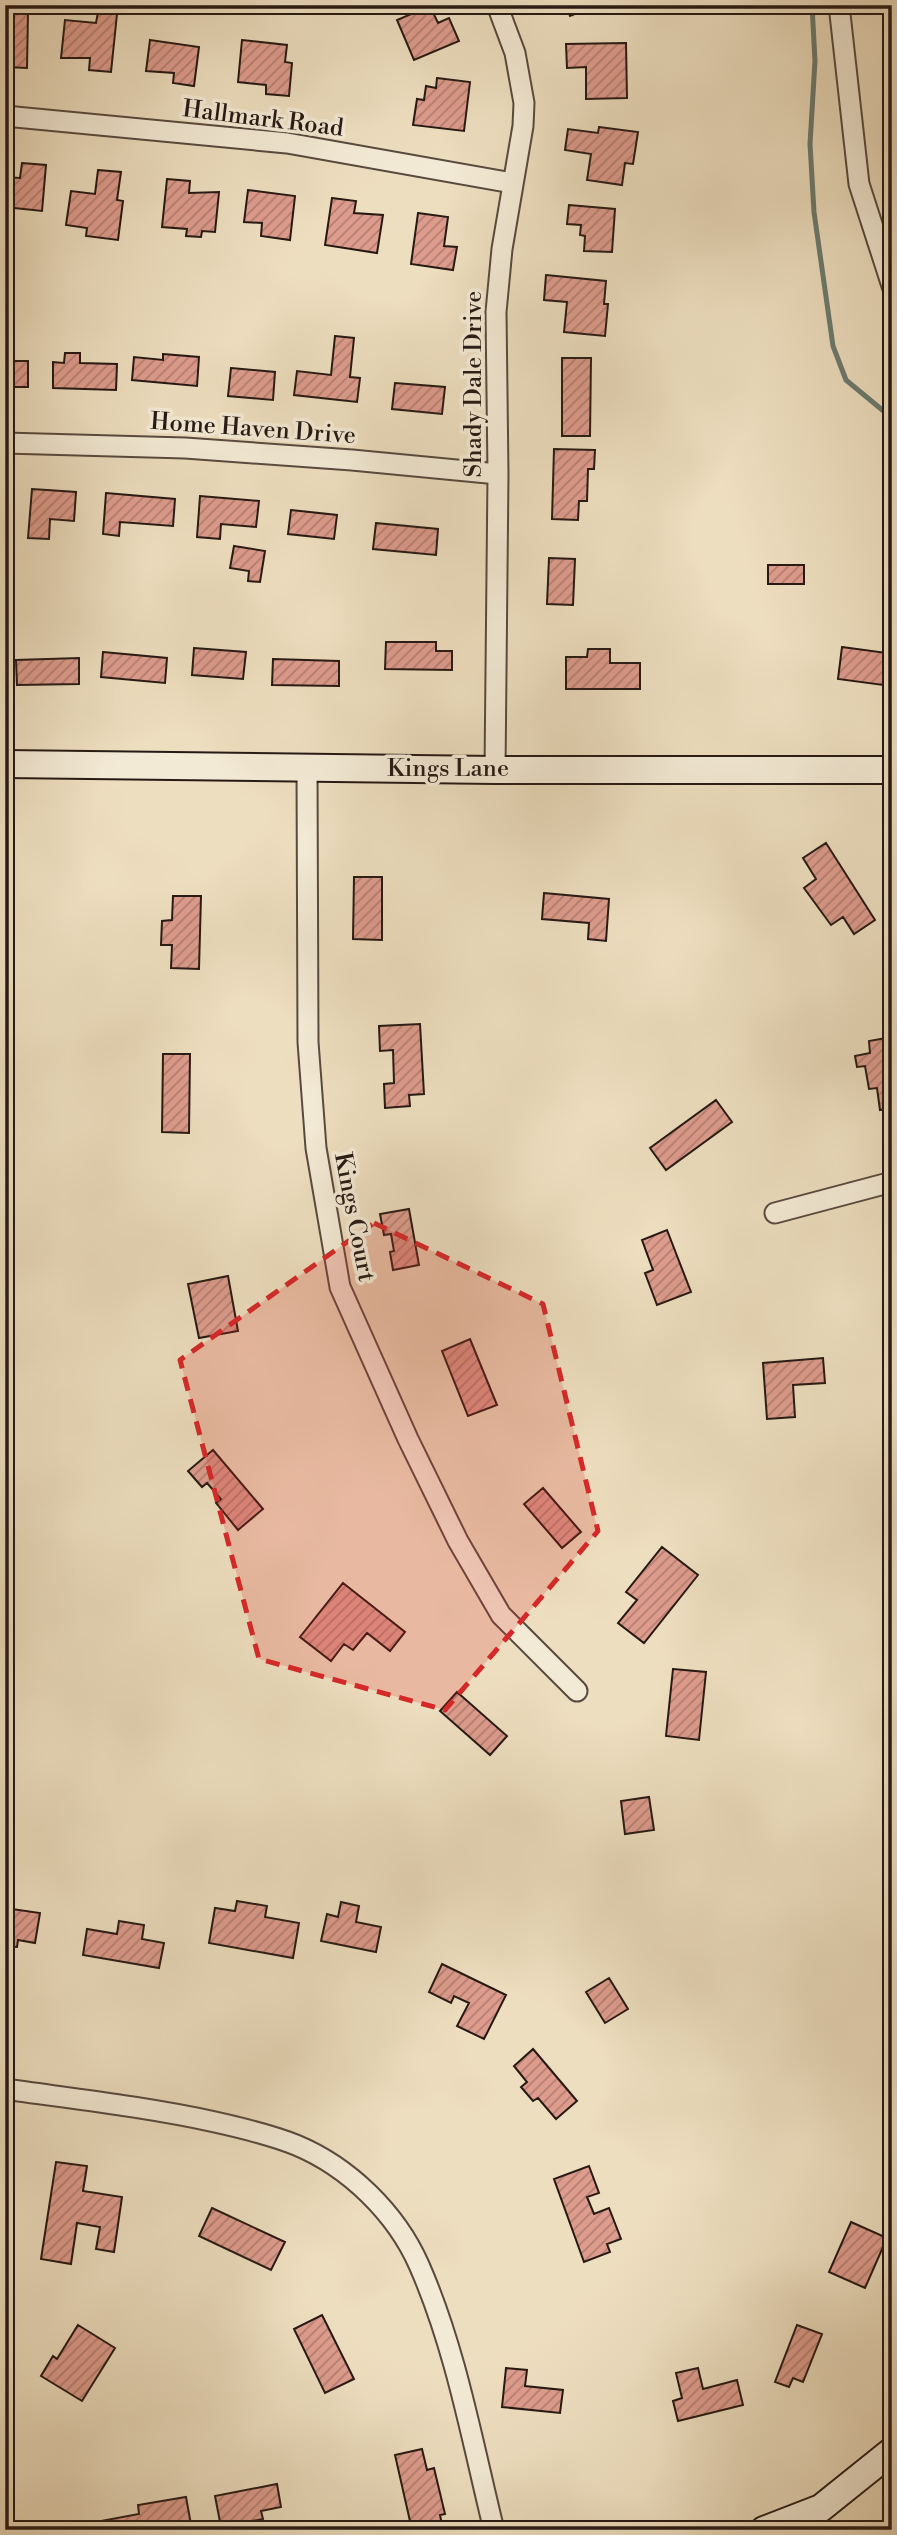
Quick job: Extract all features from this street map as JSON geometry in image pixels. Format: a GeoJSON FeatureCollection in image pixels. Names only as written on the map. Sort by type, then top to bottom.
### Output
{"type":"FeatureCollection","features":[{"type":"Feature","properties":{"kind":"street","name":"Shady Dale Drive"},"geometry":{"type":"LineString","coordinates":[[495,769],[498,474],[496,312],[499,271],[523,126],[524,103],[515,53],[497,5]]}},
{"type":"Feature","properties":{"kind":"street"},"geometry":{"type":"LineString","coordinates":[[839,5],[859,184],[892,286]]}},
{"type":"Feature","properties":{"kind":"street","name":"Hallmark Road"},"geometry":{"type":"LineString","coordinates":[[5,116],[287,143],[512,183]]}},
{"type":"Feature","properties":{"kind":"street","name":"Home Haven Drive"},"geometry":{"type":"LineString","coordinates":[[5,443],[199,449],[498,474]]}},
{"type":"Feature","properties":{"kind":"street","name":"Kings Lane"},"geometry":{"type":"LineString","coordinates":[[5,764],[892,770]]}},
{"type":"Feature","properties":{"kind":"street","name":"Kings Court"},"geometry":{"type":"LineString","coordinates":[[307,768],[308,1042],[316,1148],[340,1287],[408,1439],[458,1541],[501,1615],[577,1691]]}},
{"type":"Feature","properties":{"kind":"street"},"geometry":{"type":"LineString","coordinates":[[775,1213],[892,1182]]}},
{"type":"Feature","properties":{"kind":"street"},"geometry":{"type":"LineString","coordinates":[[5,2089],[176,2114],[240,2128],[297,2146],[346,2173],[388,2214],[418,2262],[443,2326],[494,2530]]}},
{"type":"Feature","properties":{"kind":"street"},"geometry":{"type":"LineString","coordinates":[[764,2530],[821,2508],[892,2451]]}},
{"type":"Feature","properties":{"kind":"highlighted area"},"geometry":{"type":"Polygon","coordinates":[[[374,1223],[543,1304],[598,1531],[445,1710],[259,1659],[180,1360],[374,1223]]]}},
{"type":"Feature","properties":{"kind":"building"},"geometry":{"type":"Polygon","coordinates":[[[566,5],[597,5],[570,16],[566,5]]]}},
{"type":"Feature","properties":{"kind":"building"},"geometry":{"type":"Polygon","coordinates":[[[430,6],[438,23],[449,18],[459,41],[414,60],[397,20],[430,6]]]}},
{"type":"Feature","properties":{"kind":"building"},"geometry":{"type":"Polygon","coordinates":[[[98,12],[117,14],[111,72],[89,70],[90,58],[61,58],[65,20],[96,23],[98,12]]]}},
{"type":"Feature","properties":{"kind":"building"},"geometry":{"type":"Polygon","coordinates":[[[5,13],[28,13],[27,68],[5,67],[5,13]]]}},
{"type":"Feature","properties":{"kind":"building"},"geometry":{"type":"Polygon","coordinates":[[[150,40],[199,47],[194,86],[173,83],[174,73],[146,71],[150,40]]]}},
{"type":"Feature","properties":{"kind":"building"},"geometry":{"type":"Polygon","coordinates":[[[242,40],[287,45],[285,62],[292,63],[289,96],[266,94],[266,85],[238,82],[242,40]]]}},
{"type":"Feature","properties":{"kind":"building"},"geometry":{"type":"Polygon","coordinates":[[[626,43],[627,98],[586,99],[586,67],[567,68],[566,44],[626,43]]]}},
{"type":"Feature","properties":{"kind":"building"},"geometry":{"type":"Polygon","coordinates":[[[437,78],[470,82],[464,131],[413,125],[417,99],[424,100],[426,86],[436,88],[437,78]]]}},
{"type":"Feature","properties":{"kind":"building"},"geometry":{"type":"Polygon","coordinates":[[[599,127],[638,132],[633,164],[625,163],[622,185],[587,180],[591,154],[565,150],[568,129],[598,133],[599,127]]]}},
{"type":"Feature","properties":{"kind":"building"},"geometry":{"type":"Polygon","coordinates":[[[22,163],[46,165],[42,211],[5,207],[5,177],[20,178],[22,163]]]}},
{"type":"Feature","properties":{"kind":"building"},"geometry":{"type":"Polygon","coordinates":[[[98,170],[121,172],[117,200],[123,201],[118,240],[86,236],[87,228],[66,225],[71,191],[95,194],[98,170]]]}},
{"type":"Feature","properties":{"kind":"building"},"geometry":{"type":"Polygon","coordinates":[[[167,179],[190,181],[189,193],[219,192],[215,232],[202,231],[201,237],[186,236],[187,229],[162,227],[167,179]]]}},
{"type":"Feature","properties":{"kind":"building"},"geometry":{"type":"Polygon","coordinates":[[[248,190],[295,196],[290,240],[261,236],[262,223],[244,222],[248,190]]]}},
{"type":"Feature","properties":{"kind":"building"},"geometry":{"type":"Polygon","coordinates":[[[332,198],[356,201],[354,213],[383,215],[377,253],[325,245],[332,198]]]}},
{"type":"Feature","properties":{"kind":"building"},"geometry":{"type":"Polygon","coordinates":[[[569,205],[615,209],[612,252],[584,251],[585,236],[580,235],[581,225],[567,224],[569,205]]]}},
{"type":"Feature","properties":{"kind":"building"},"geometry":{"type":"Polygon","coordinates":[[[418,213],[448,217],[444,246],[457,247],[453,270],[411,264],[418,213]]]}},
{"type":"Feature","properties":{"kind":"building"},"geometry":{"type":"Polygon","coordinates":[[[546,275],[606,281],[604,304],[608,304],[605,336],[564,332],[567,302],[544,300],[546,275]]]}},
{"type":"Feature","properties":{"kind":"building"},"geometry":{"type":"Polygon","coordinates":[[[335,336],[354,338],[350,377],[360,378],[357,402],[294,395],[297,371],[331,375],[335,336]]]}},
{"type":"Feature","properties":{"kind":"building"},"geometry":{"type":"Polygon","coordinates":[[[65,353],[80,353],[80,363],[117,364],[116,390],[53,388],[53,362],[64,363],[65,353]]]}},
{"type":"Feature","properties":{"kind":"building"},"geometry":{"type":"Polygon","coordinates":[[[163,354],[199,357],[197,386],[132,380],[134,357],[163,360],[163,354]]]}},
{"type":"Feature","properties":{"kind":"building"},"geometry":{"type":"Polygon","coordinates":[[[562,358],[591,358],[590,436],[562,436],[562,358]]]}},
{"type":"Feature","properties":{"kind":"building"},"geometry":{"type":"Polygon","coordinates":[[[5,361],[28,361],[28,387],[5,387],[5,361]]]}},
{"type":"Feature","properties":{"kind":"building"},"geometry":{"type":"Polygon","coordinates":[[[231,368],[275,372],[273,400],[228,396],[231,368]]]}},
{"type":"Feature","properties":{"kind":"building"},"geometry":{"type":"Polygon","coordinates":[[[395,383],[445,387],[442,414],[392,409],[395,383]]]}},
{"type":"Feature","properties":{"kind":"building"},"geometry":{"type":"Polygon","coordinates":[[[554,449],[595,450],[594,469],[588,469],[587,501],[579,501],[578,520],[552,519],[554,449]]]}},
{"type":"Feature","properties":{"kind":"building"},"geometry":{"type":"Polygon","coordinates":[[[32,489],[76,492],[74,521],[50,519],[49,539],[28,538],[32,489]]]}},
{"type":"Feature","properties":{"kind":"building"},"geometry":{"type":"Polygon","coordinates":[[[106,493],[175,499],[173,526],[120,522],[119,536],[103,534],[106,493]]]}},
{"type":"Feature","properties":{"kind":"building"},"geometry":{"type":"Polygon","coordinates":[[[200,496],[259,501],[256,527],[221,524],[220,539],[197,537],[200,496]]]}},
{"type":"Feature","properties":{"kind":"building"},"geometry":{"type":"Polygon","coordinates":[[[291,510],[337,515],[334,539],[288,534],[291,510]]]}},
{"type":"Feature","properties":{"kind":"building"},"geometry":{"type":"Polygon","coordinates":[[[376,523],[438,529],[436,555],[373,549],[376,523]]]}},
{"type":"Feature","properties":{"kind":"building"},"geometry":{"type":"Polygon","coordinates":[[[234,546],[265,551],[260,582],[248,581],[249,571],[230,568],[234,546]]]}},
{"type":"Feature","properties":{"kind":"building"},"geometry":{"type":"Polygon","coordinates":[[[549,558],[575,559],[573,605],[547,604],[549,558]]]}},
{"type":"Feature","properties":{"kind":"building"},"geometry":{"type":"Polygon","coordinates":[[[768,565],[804,565],[804,584],[768,584],[768,565]]]}},
{"type":"Feature","properties":{"kind":"building"},"geometry":{"type":"Polygon","coordinates":[[[386,642],[436,642],[436,651],[452,651],[452,670],[385,669],[386,642]]]}},
{"type":"Feature","properties":{"kind":"building"},"geometry":{"type":"Polygon","coordinates":[[[842,647],[887,653],[883,685],[838,679],[842,647]]]}},
{"type":"Feature","properties":{"kind":"building"},"geometry":{"type":"Polygon","coordinates":[[[194,648],[246,652],[243,679],[192,675],[194,648]]]}},
{"type":"Feature","properties":{"kind":"building"},"geometry":{"type":"Polygon","coordinates":[[[588,649],[610,649],[610,663],[640,663],[640,689],[566,689],[566,657],[587,657],[588,649]]]}},
{"type":"Feature","properties":{"kind":"building"},"geometry":{"type":"Polygon","coordinates":[[[103,652],[167,658],[165,683],[101,677],[103,652]]]}},
{"type":"Feature","properties":{"kind":"building"},"geometry":{"type":"Polygon","coordinates":[[[79,658],[79,684],[17,685],[16,660],[79,658]]]}},
{"type":"Feature","properties":{"kind":"building"},"geometry":{"type":"Polygon","coordinates":[[[273,659],[339,661],[339,686],[272,685],[273,659]]]}},
{"type":"Feature","properties":{"kind":"building"},"geometry":{"type":"Polygon","coordinates":[[[826,843],[875,920],[854,934],[843,917],[831,925],[804,888],[816,879],[803,858],[826,843]]]}},
{"type":"Feature","properties":{"kind":"building"},"geometry":{"type":"Polygon","coordinates":[[[354,877],[382,877],[382,940],[353,939],[354,877]]]}},
{"type":"Feature","properties":{"kind":"building"},"geometry":{"type":"Polygon","coordinates":[[[544,893],[609,899],[606,941],[588,939],[589,923],[542,919],[544,893]]]}},
{"type":"Feature","properties":{"kind":"building"},"geometry":{"type":"Polygon","coordinates":[[[173,896],[201,896],[199,969],[171,968],[172,945],[161,945],[162,921],[172,920],[173,896]]]}},
{"type":"Feature","properties":{"kind":"building"},"geometry":{"type":"Polygon","coordinates":[[[420,1024],[424,1094],[409,1095],[410,1106],[385,1108],[384,1084],[394,1083],[393,1050],[380,1051],[379,1026],[420,1024]]]}},
{"type":"Feature","properties":{"kind":"building"},"geometry":{"type":"Polygon","coordinates":[[[892,1037],[892,1125],[889,1125],[886,1109],[880,1110],[877,1088],[869,1089],[865,1066],[857,1067],[855,1056],[870,1053],[869,1041],[892,1037]]]}},
{"type":"Feature","properties":{"kind":"building"},"geometry":{"type":"Polygon","coordinates":[[[163,1054],[190,1054],[189,1133],[162,1132],[163,1054]]]}},
{"type":"Feature","properties":{"kind":"building"},"geometry":{"type":"Polygon","coordinates":[[[716,1100],[732,1122],[666,1170],[650,1148],[716,1100]]]}},
{"type":"Feature","properties":{"kind":"building"},"geometry":{"type":"Polygon","coordinates":[[[409,1209],[419,1265],[393,1270],[391,1234],[384,1235],[380,1214],[409,1209]]]}},
{"type":"Feature","properties":{"kind":"building"},"geometry":{"type":"Polygon","coordinates":[[[667,1230],[691,1292],[657,1305],[645,1273],[653,1270],[642,1240],[667,1230]]]}},
{"type":"Feature","properties":{"kind":"building"},"geometry":{"type":"Polygon","coordinates":[[[228,1276],[238,1331],[199,1338],[188,1284],[228,1276]]]}},
{"type":"Feature","properties":{"kind":"building"},"geometry":{"type":"Polygon","coordinates":[[[470,1339],[497,1405],[468,1416],[442,1351],[470,1339]]]}},
{"type":"Feature","properties":{"kind":"building"},"geometry":{"type":"Polygon","coordinates":[[[823,1358],[825,1383],[793,1385],[795,1417],[767,1419],[763,1363],[823,1358]]]}},
{"type":"Feature","properties":{"kind":"building"},"geometry":{"type":"Polygon","coordinates":[[[213,1450],[263,1509],[238,1530],[216,1503],[221,1499],[207,1483],[202,1487],[188,1471],[213,1450]]]}},
{"type":"Feature","properties":{"kind":"building"},"geometry":{"type":"Polygon","coordinates":[[[543,1488],[581,1532],[562,1548],[524,1504],[543,1488]]]}},
{"type":"Feature","properties":{"kind":"building"},"geometry":{"type":"Polygon","coordinates":[[[662,1547],[698,1575],[644,1643],[618,1623],[637,1600],[626,1592],[662,1547]]]}},
{"type":"Feature","properties":{"kind":"building"},"geometry":{"type":"Polygon","coordinates":[[[343,1583],[405,1632],[390,1651],[367,1633],[353,1650],[344,1644],[331,1661],[300,1637],[343,1583]]]}},
{"type":"Feature","properties":{"kind":"building"},"geometry":{"type":"Polygon","coordinates":[[[673,1669],[706,1672],[699,1740],[666,1736],[673,1669]]]}},
{"type":"Feature","properties":{"kind":"building"},"geometry":{"type":"Polygon","coordinates":[[[457,1692],[507,1736],[490,1755],[440,1711],[457,1692]]]}},
{"type":"Feature","properties":{"kind":"building"},"geometry":{"type":"Polygon","coordinates":[[[649,1797],[654,1830],[625,1834],[621,1801],[649,1797]]]}},
{"type":"Feature","properties":{"kind":"building"},"geometry":{"type":"Polygon","coordinates":[[[237,1901],[267,1906],[265,1917],[299,1923],[293,1958],[209,1943],[215,1908],[235,1911],[237,1901]]]}},
{"type":"Feature","properties":{"kind":"building"},"geometry":{"type":"Polygon","coordinates":[[[341,1902],[359,1906],[356,1922],[381,1927],[376,1952],[321,1941],[327,1914],[338,1917],[341,1902]]]}},
{"type":"Feature","properties":{"kind":"building"},"geometry":{"type":"Polygon","coordinates":[[[5,1908],[40,1913],[35,1943],[18,1940],[17,1947],[5,1946],[5,1908]]]}},
{"type":"Feature","properties":{"kind":"building"},"geometry":{"type":"Polygon","coordinates":[[[119,1921],[144,1925],[142,1939],[164,1943],[159,1968],[83,1955],[87,1929],[117,1934],[119,1921]]]}},
{"type":"Feature","properties":{"kind":"building"},"geometry":{"type":"Polygon","coordinates":[[[442,1964],[506,1995],[484,2039],[457,2026],[469,2003],[454,1996],[451,2003],[429,1992],[442,1964]]]}},
{"type":"Feature","properties":{"kind":"building"},"geometry":{"type":"Polygon","coordinates":[[[609,1978],[628,2009],[605,2023],[586,1992],[609,1978]]]}},
{"type":"Feature","properties":{"kind":"building"},"geometry":{"type":"Polygon","coordinates":[[[533,2049],[577,2101],[556,2119],[538,2098],[533,2101],[521,2087],[527,2082],[514,2066],[533,2049]]]}},
{"type":"Feature","properties":{"kind":"building"},"geometry":{"type":"Polygon","coordinates":[[[56,2162],[87,2166],[83,2191],[122,2197],[114,2252],[96,2249],[100,2227],[77,2223],[71,2264],[41,2259],[56,2162]]]}},
{"type":"Feature","properties":{"kind":"building"},"geometry":{"type":"Polygon","coordinates":[[[589,2166],[599,2193],[587,2197],[594,2214],[609,2208],[621,2239],[607,2244],[610,2252],[584,2262],[554,2179],[589,2166]]]}},
{"type":"Feature","properties":{"kind":"building"},"geometry":{"type":"Polygon","coordinates":[[[212,2208],[285,2242],[271,2270],[199,2236],[212,2208]]]}},
{"type":"Feature","properties":{"kind":"building"},"geometry":{"type":"Polygon","coordinates":[[[851,2222],[887,2238],[865,2288],[829,2272],[851,2222]]]}},
{"type":"Feature","properties":{"kind":"building"},"geometry":{"type":"Polygon","coordinates":[[[322,2315],[354,2379],[325,2393],[294,2329],[322,2315]]]}},
{"type":"Feature","properties":{"kind":"building"},"geometry":{"type":"Polygon","coordinates":[[[78,2325],[115,2348],[82,2401],[41,2376],[53,2356],[57,2359],[78,2325]]]}},
{"type":"Feature","properties":{"kind":"building"},"geometry":{"type":"Polygon","coordinates":[[[797,2325],[822,2334],[803,2382],[793,2378],[789,2387],[775,2382],[797,2325]]]}},
{"type":"Feature","properties":{"kind":"building"},"geometry":{"type":"Polygon","coordinates":[[[506,2368],[527,2370],[525,2386],[563,2390],[560,2413],[502,2407],[506,2368]]]}},
{"type":"Feature","properties":{"kind":"building"},"geometry":{"type":"Polygon","coordinates":[[[698,2368],[703,2389],[737,2380],[743,2405],[678,2421],[673,2401],[682,2398],[676,2373],[698,2368]]]}},
{"type":"Feature","properties":{"kind":"building"},"geometry":{"type":"Polygon","coordinates":[[[422,2449],[427,2470],[434,2468],[445,2514],[440,2515],[443,2530],[412,2530],[395,2455],[422,2449]]]}},
{"type":"Feature","properties":{"kind":"building"},"geometry":{"type":"Polygon","coordinates":[[[277,2484],[281,2507],[261,2511],[263,2519],[221,2527],[215,2496],[277,2484]]]}},
{"type":"Feature","properties":{"kind":"building"},"geometry":{"type":"Polygon","coordinates":[[[186,2497],[192,2530],[91,2530],[90,2523],[139,2514],[138,2505],[186,2497]]]}},
{"type":"Feature","properties":{"kind":"waterway"},"geometry":{"type":"LineString","coordinates":[[812,5],[815,61],[810,144],[814,212],[833,346],[846,380],[892,418]]}}]}
